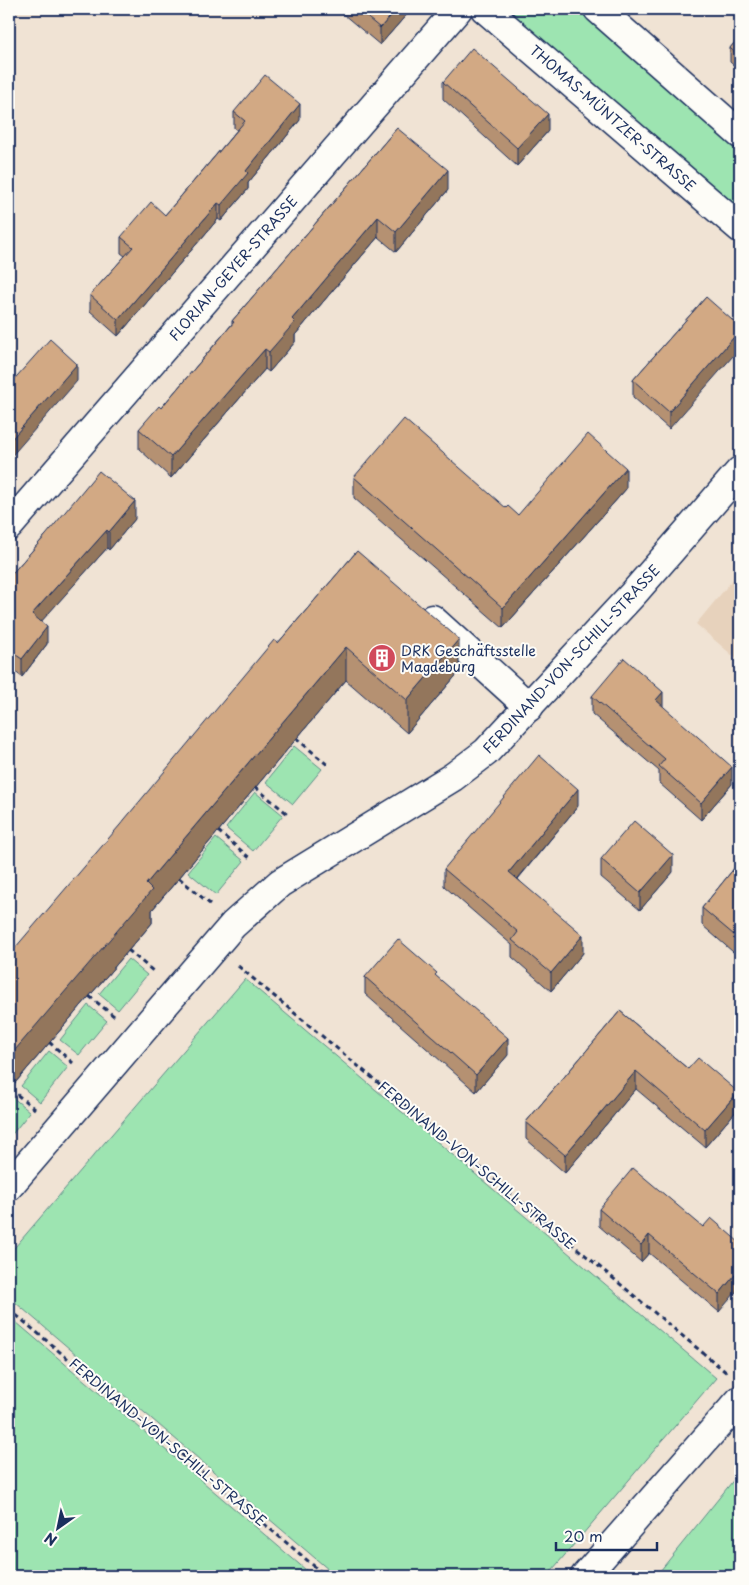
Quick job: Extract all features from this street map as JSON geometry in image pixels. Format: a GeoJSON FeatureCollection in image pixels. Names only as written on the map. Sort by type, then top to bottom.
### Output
{"type":"FeatureCollection","features":[{"type":"Feature","properties":{"kind":"street","name":"FLORIAN-GEYER-STRASSE"},"geometry":{"type":"LineString","coordinates":[[9,526],[458,9]]}},
{"type":"Feature","properties":{"kind":"street","name":"THOMAS-MÜNTZER-STRASSE"},"geometry":{"type":"LineString","coordinates":[[486,9],[740,228]]}},
{"type":"Feature","properties":{"kind":"street"},"geometry":{"type":"LineString","coordinates":[[598,9],[740,134]]}},
{"type":"Feature","properties":{"kind":"street","name":"FERDINAND-VON-SCHILL-STRASSE"},"geometry":{"type":"LineString","coordinates":[[9,1186],[214,947],[255,903],[280,883],[453,777],[486,752],[633,594],[740,471]]}},
{"type":"Feature","properties":{"kind":"street"},"geometry":{"type":"LineString","coordinates":[[411,601],[529,707]]}},
{"type":"Feature","properties":{"kind":"street"},"geometry":{"type":"LineString","coordinates":[[585,1576],[737,1389]]}},
{"type":"Feature","properties":{"kind":"path"},"geometry":{"type":"LineString","coordinates":[[296,738],[330,767]]}},
{"type":"Feature","properties":{"kind":"path"},"geometry":{"type":"LineString","coordinates":[[255,788],[288,815]]}},
{"type":"Feature","properties":{"kind":"path"},"geometry":{"type":"LineString","coordinates":[[218,831],[251,859]]}},
{"type":"Feature","properties":{"kind":"path"},"geometry":{"type":"LineString","coordinates":[[178,878],[212,906]]}},
{"type":"Feature","properties":{"kind":"path","name":"FERDINAND-VON-SCHILL-STRASSE"},"geometry":{"type":"LineString","coordinates":[[214,947],[737,1389]]}},
{"type":"Feature","properties":{"kind":"path"},"geometry":{"type":"LineString","coordinates":[[128,950],[155,973]]}},
{"type":"Feature","properties":{"kind":"path"},"geometry":{"type":"LineString","coordinates":[[89,996],[116,1018]]}},
{"type":"Feature","properties":{"kind":"path"},"geometry":{"type":"LineString","coordinates":[[49,1042],[76,1065]]}},
{"type":"Feature","properties":{"kind":"path"},"geometry":{"type":"LineString","coordinates":[[10,1089],[37,1111]]}},
{"type":"Feature","properties":{"kind":"path","name":"FERDINAND-VON-SCHILL-STRASSE"},"geometry":{"type":"LineString","coordinates":[[9,1309],[326,1576]]}},
{"type":"Feature","properties":{"kind":"shaded area"},"geometry":{"type":"Polygon","coordinates":[[[740,571],[740,662],[696,624],[740,571]]]}},
{"type":"Feature","properties":{"kind":"green space"},"geometry":{"type":"Polygon","coordinates":[[[506,9],[579,9],[740,150],[740,213],[506,9]]]}},
{"type":"Feature","properties":{"kind":"green space"},"geometry":{"type":"Polygon","coordinates":[[[294,746],[322,769],[293,804],[266,782],[294,746]]]}},
{"type":"Feature","properties":{"kind":"green space"},"geometry":{"type":"Polygon","coordinates":[[[255,792],[283,815],[253,851],[226,828],[255,792]]]}},
{"type":"Feature","properties":{"kind":"green space"},"geometry":{"type":"Polygon","coordinates":[[[216,838],[244,861],[216,895],[188,872],[216,838]]]}},
{"type":"Feature","properties":{"kind":"green space"},"geometry":{"type":"Polygon","coordinates":[[[128,959],[147,975],[118,1010],[99,994],[128,959]]]}},
{"type":"Feature","properties":{"kind":"green space"},"geometry":{"type":"Polygon","coordinates":[[[245,979],[716,1378],[547,1576],[336,1576],[9,1297],[9,1254],[245,979]]]}},
{"type":"Feature","properties":{"kind":"green space"},"geometry":{"type":"Polygon","coordinates":[[[88,1005],[107,1021],[79,1055],[60,1040],[88,1005]]]}},
{"type":"Feature","properties":{"kind":"green space"},"geometry":{"type":"Polygon","coordinates":[[[49,1051],[68,1067],[40,1102],[21,1086],[49,1051]]]}},
{"type":"Feature","properties":{"kind":"green space"},"geometry":{"type":"Polygon","coordinates":[[[11,1096],[30,1112],[9,1138],[9,1099],[11,1096]]]}},
{"type":"Feature","properties":{"kind":"green space"},"geometry":{"type":"Polygon","coordinates":[[[9,1316],[313,1576],[9,1576],[9,1316]]]}},
{"type":"Feature","properties":{"kind":"green space"},"geometry":{"type":"Polygon","coordinates":[[[740,1472],[740,1576],[656,1576],[740,1472]]]}},
{"type":"Feature","properties":{"kind":"building"},"geometry":{"type":"Polygon","coordinates":[[[357,9],[397,9],[380,28],[357,9]]]}},
{"type":"Feature","properties":{"kind":"building"},"geometry":{"type":"Polygon","coordinates":[[[740,36],[740,57],[730,48],[740,36]]]}},
{"type":"Feature","properties":{"kind":"building"},"geometry":{"type":"Polygon","coordinates":[[[472,48],[548,114],[517,148],[443,82],[472,48]]]}},
{"type":"Feature","properties":{"kind":"building"},"geometry":{"type":"Polygon","coordinates":[[[265,75],[300,104],[246,171],[248,173],[221,205],[218,203],[118,320],[90,295],[133,247],[121,237],[151,202],[165,215],[245,121],[234,112],[265,75]]]}},
{"type":"Feature","properties":{"kind":"building"},"geometry":{"type":"Polygon","coordinates":[[[397,128],[448,170],[396,232],[378,217],[292,319],[295,322],[269,352],[265,349],[171,457],[139,429],[159,406],[161,408],[234,322],[232,321],[397,128]]]}},
{"type":"Feature","properties":{"kind":"building"},"geometry":{"type":"Polygon","coordinates":[[[706,297],[740,327],[740,330],[669,412],[633,380],[706,297]]]}},
{"type":"Feature","properties":{"kind":"building"},"geometry":{"type":"Polygon","coordinates":[[[50,339],[77,364],[9,442],[9,385],[50,339]]]}},
{"type":"Feature","properties":{"kind":"building"},"geometry":{"type":"Polygon","coordinates":[[[404,419],[506,508],[508,506],[518,515],[588,434],[626,468],[503,608],[354,477],[404,419]]]}},
{"type":"Feature","properties":{"kind":"building"},"geometry":{"type":"Polygon","coordinates":[[[99,471],[135,501],[109,532],[107,530],[32,614],[47,627],[22,659],[10,651],[9,653],[9,577],[99,471]]]}},
{"type":"Feature","properties":{"kind":"building"},"geometry":{"type":"Polygon","coordinates":[[[357,551],[459,639],[407,700],[346,647],[146,884],[152,890],[9,1057],[9,955],[274,640],[278,643],[357,551]]]}},
{"type":"Feature","properties":{"kind":"building"},"geometry":{"type":"Polygon","coordinates":[[[624,658],[663,692],[656,700],[732,767],[701,803],[659,766],[665,759],[592,696],[624,658]]]}},
{"type":"Feature","properties":{"kind":"building"},"geometry":{"type":"Polygon","coordinates":[[[539,755],[578,789],[509,872],[583,935],[551,973],[512,940],[518,932],[444,869],[539,755]]]}},
{"type":"Feature","properties":{"kind":"building"},"geometry":{"type":"Polygon","coordinates":[[[634,821],[673,855],[640,893],[601,859],[634,821]]]}},
{"type":"Feature","properties":{"kind":"building"},"geometry":{"type":"Polygon","coordinates":[[[740,861],[740,940],[702,908],[740,861]]]}},
{"type":"Feature","properties":{"kind":"building"},"geometry":{"type":"Polygon","coordinates":[[[398,939],[437,973],[435,975],[508,1038],[476,1075],[365,977],[398,939]]]}},
{"type":"Feature","properties":{"kind":"building"},"geometry":{"type":"Polygon","coordinates":[[[620,1011],[688,1069],[698,1058],[738,1092],[705,1130],[636,1071],[565,1155],[526,1122],[620,1011]]]}},
{"type":"Feature","properties":{"kind":"building"},"geometry":{"type":"Polygon","coordinates":[[[633,1168],[703,1227],[711,1218],[740,1243],[740,1269],[719,1294],[649,1235],[641,1245],[599,1209],[633,1168]]]}},
{"type":"Feature","properties":{"kind":"place","name":"DRK Geschäftsstelle Magdeburg"},"geometry":{"type":"Point","coordinates":[382,658]}}]}
